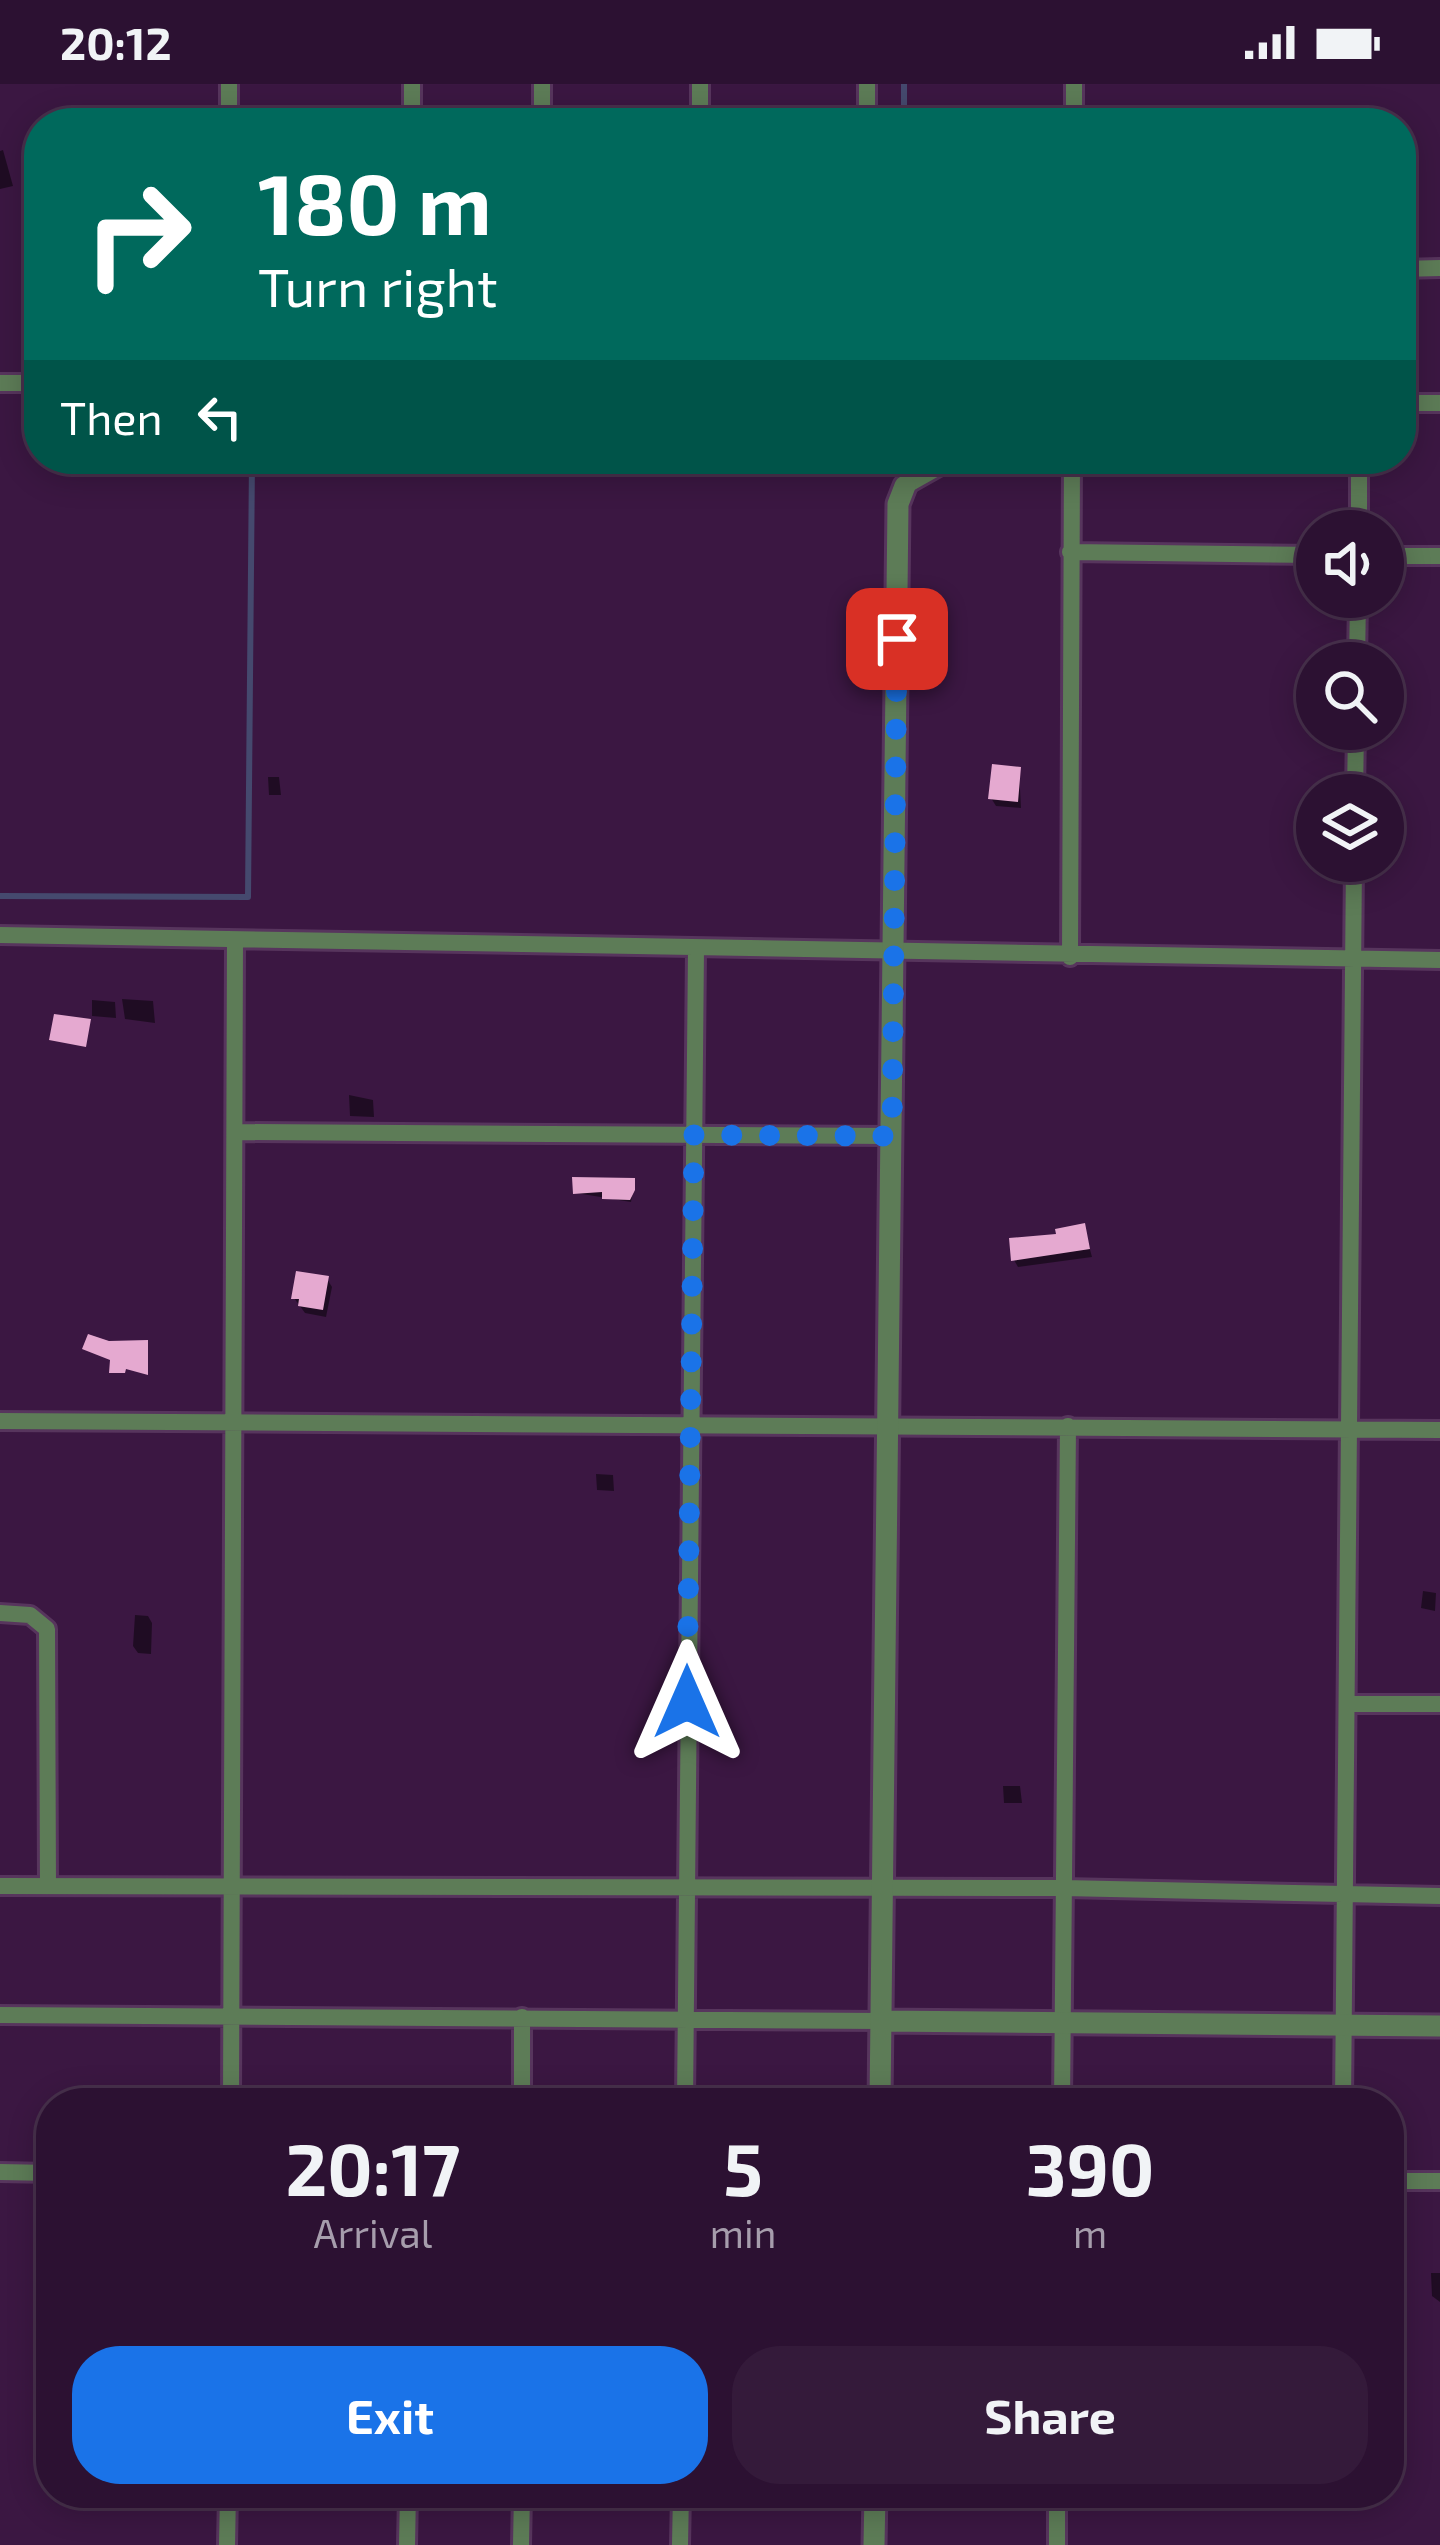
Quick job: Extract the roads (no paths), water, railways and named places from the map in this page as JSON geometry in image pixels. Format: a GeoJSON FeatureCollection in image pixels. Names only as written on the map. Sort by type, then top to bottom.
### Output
{"type":"FeatureCollection","features":[{"type":"Feature","properties":{"kind":"street"},"geometry":{"type":"LineString","coordinates":[[880,2088],[898,504],[905,486],[926,474]]}},
{"type":"Feature","properties":{"kind":"street"},"geometry":{"type":"LineString","coordinates":[[1070,957],[1072,474]]}},
{"type":"Feature","properties":{"kind":"street"},"geometry":{"type":"LineString","coordinates":[[1359,474],[1359,510]]}},
{"type":"Feature","properties":{"kind":"street"},"geometry":{"type":"LineString","coordinates":[[1070,552],[1296,555]]}},
{"type":"Feature","properties":{"kind":"street"},"geometry":{"type":"LineString","coordinates":[[1404,556],[1440,556]]}},
{"type":"Feature","properties":{"kind":"street"},"geometry":{"type":"LineString","coordinates":[[1343,2088],[1354,882]]}},
{"type":"Feature","properties":{"kind":"street"},"geometry":{"type":"LineString","coordinates":[[0,935],[1440,960]]}},
{"type":"Feature","properties":{"kind":"street"},"geometry":{"type":"LineString","coordinates":[[231,2088],[236,941]]}},
{"type":"Feature","properties":{"kind":"street"},"geometry":{"type":"LineString","coordinates":[[686,2088],[696,950]]}},
{"type":"Feature","properties":{"kind":"street"},"geometry":{"type":"LineString","coordinates":[[235,1132],[892,1136]]}},
{"type":"Feature","properties":{"kind":"street"},"geometry":{"type":"LineString","coordinates":[[0,1420],[1440,1430]]}},
{"type":"Feature","properties":{"kind":"street"},"geometry":{"type":"LineString","coordinates":[[1061,2088],[1068,1426]]}},
{"type":"Feature","properties":{"kind":"street"},"geometry":{"type":"LineString","coordinates":[[0,1613],[30,1616],[47,1629],[48,1886]]}},
{"type":"Feature","properties":{"kind":"street"},"geometry":{"type":"LineString","coordinates":[[1347,1704],[1440,1704]]}},
{"type":"Feature","properties":{"kind":"street"},"geometry":{"type":"LineString","coordinates":[[0,1886],[1064,1888],[1440,1896]]}},
{"type":"Feature","properties":{"kind":"street"},"geometry":{"type":"LineString","coordinates":[[0,2015],[1440,2026]]}},
{"type":"Feature","properties":{"kind":"street"},"geometry":{"type":"LineString","coordinates":[[522,2017],[522,2088]]}},
{"type":"Feature","properties":{"kind":"street"},"geometry":{"type":"LineString","coordinates":[[0,2172],[36,2173]]}},
{"type":"Feature","properties":{"kind":"street"},"geometry":{"type":"LineString","coordinates":[[1404,2180],[1440,2181]]}},
{"type":"Feature","properties":{"kind":"street"},"geometry":{"type":"LineString","coordinates":[[227,2545],[228,2508]]}},
{"type":"Feature","properties":{"kind":"street"},"geometry":{"type":"LineString","coordinates":[[407,2545],[408,2508]]}},
{"type":"Feature","properties":{"kind":"street"},"geometry":{"type":"LineString","coordinates":[[521,2545],[522,2508]]}},
{"type":"Feature","properties":{"kind":"street"},"geometry":{"type":"LineString","coordinates":[[680,2545],[681,2508]]}},
{"type":"Feature","properties":{"kind":"street"},"geometry":{"type":"LineString","coordinates":[[874,2508],[874,2545]]}},
{"type":"Feature","properties":{"kind":"street"},"geometry":{"type":"LineString","coordinates":[[1057,2545],[1058,2508]]}},
{"type":"Feature","properties":{"kind":"waterway"},"geometry":{"type":"LineString","coordinates":[[904,84],[904,108]]}},
{"type":"Feature","properties":{"kind":"waterway"},"geometry":{"type":"LineString","coordinates":[[0,896],[248,897],[252,474]]}}]}
